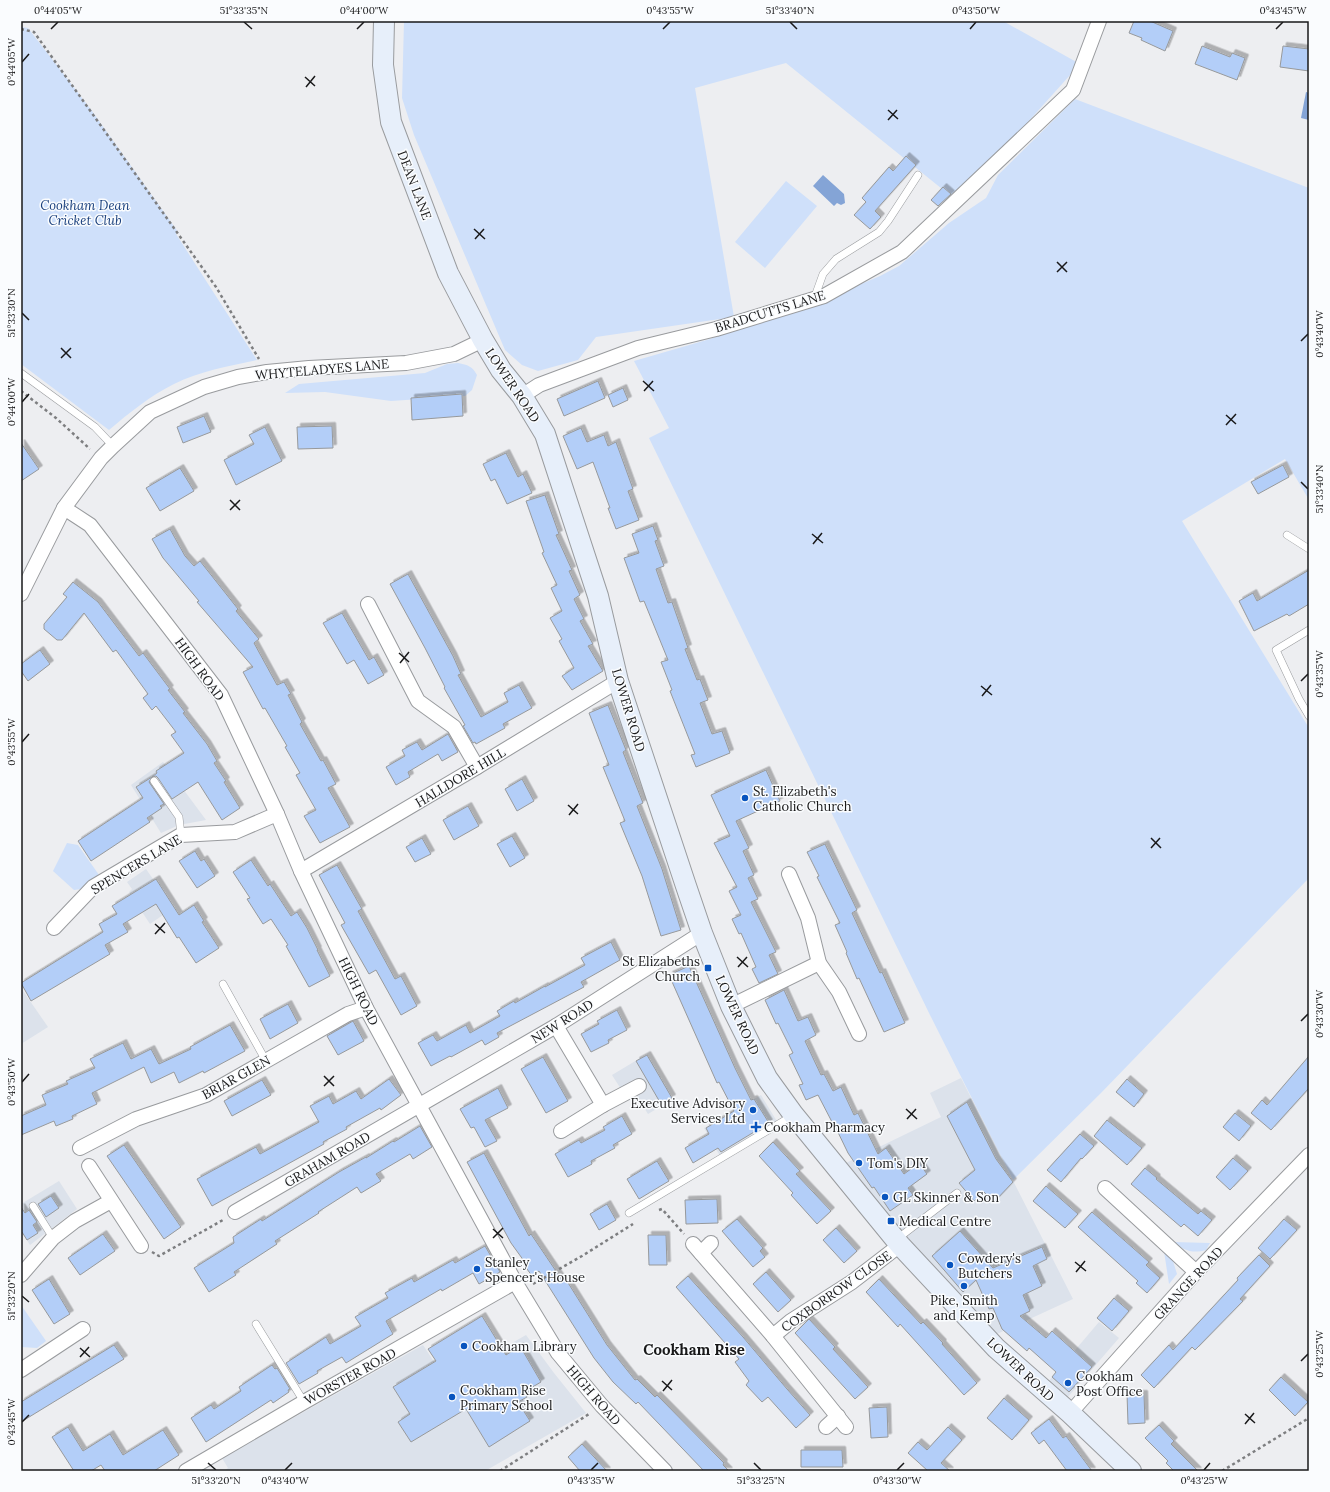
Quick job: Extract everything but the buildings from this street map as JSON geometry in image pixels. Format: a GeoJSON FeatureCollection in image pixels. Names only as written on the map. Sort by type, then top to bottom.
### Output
{"type":"FeatureCollection","features":[{"type":"Feature","properties":{"kind":"street","name":"DEAN LANE"},"geometry":{"type":"LineString","coordinates":[[384,21],[383,65],[391,122],[448,273],[483,340]]}},
{"type":"Feature","properties":{"kind":"street","name":"BRADCUTTS LANE"},"geometry":{"type":"LineString","coordinates":[[522,396],[539,385],[638,348],[716,329],[824,296],[902,252],[1073,90],[1099,21]]}},
{"type":"Feature","properties":{"kind":"street","name":"WHYTELADYES LANE"},"geometry":{"type":"LineString","coordinates":[[21,594],[64,508],[101,458],[150,412],[204,387],[238,377],[267,372],[309,368],[406,363],[454,354],[483,340]]}},
{"type":"Feature","properties":{"kind":"street","name":"LOWER ROAD"},"geometry":{"type":"LineString","coordinates":[[483,340],[501,370],[522,396],[545,434],[598,596],[618,681],[702,933],[731,1006],[767,1078],[793,1114],[898,1243],[996,1348],[1070,1413],[1131,1471]]}},
{"type":"Feature","properties":{"kind":"street","name":"HIGH ROAD"},"geometry":{"type":"LineString","coordinates":[[64,508],[90,525],[221,695],[277,814],[301,871],[366,1008],[518,1287],[558,1352],[602,1406],[665,1471]]}},
{"type":"Feature","properties":{"kind":"street"},"geometry":{"type":"LineString","coordinates":[[368,604],[418,701],[454,727],[477,767]]}},
{"type":"Feature","properties":{"kind":"street","name":"HALLDORE HILL"},"geometry":{"type":"LineString","coordinates":[[301,871],[477,767],[618,681]]}},
{"type":"Feature","properties":{"kind":"street","name":"SPENCERS LANE"},"geometry":{"type":"LineString","coordinates":[[54,928],[93,887],[181,835],[236,832],[277,814]]}},
{"type":"Feature","properties":{"kind":"street"},"geometry":{"type":"LineString","coordinates":[[789,874],[808,918],[819,963],[839,992],[859,1034]]}},
{"type":"Feature","properties":{"kind":"street","name":"NEW ROAD"},"geometry":{"type":"LineString","coordinates":[[419,1106],[556,1026],[702,933]]}},
{"type":"Feature","properties":{"kind":"street"},"geometry":{"type":"LineString","coordinates":[[731,1006],[819,963]]}},
{"type":"Feature","properties":{"kind":"street","name":"BRIAR GLEN"},"geometry":{"type":"LineString","coordinates":[[80,1148],[136,1119],[206,1095],[348,1014],[366,1008]]}},
{"type":"Feature","properties":{"kind":"street"},"geometry":{"type":"LineString","coordinates":[[556,1026],[603,1105]]}},
{"type":"Feature","properties":{"kind":"street"},"geometry":{"type":"LineString","coordinates":[[561,1131],[603,1105],[639,1086]]}},
{"type":"Feature","properties":{"kind":"street","name":"GRAHAM ROAD"},"geometry":{"type":"LineString","coordinates":[[235,1212],[419,1106]]}},
{"type":"Feature","properties":{"kind":"street","name":"GRANGE ROAD"},"geometry":{"type":"LineString","coordinates":[[1070,1413],[1196,1272],[1309,1155]]}},
{"type":"Feature","properties":{"kind":"street"},"geometry":{"type":"LineString","coordinates":[[89,1166],[141,1246]]}},
{"type":"Feature","properties":{"kind":"street"},"geometry":{"type":"LineString","coordinates":[[1105,1188],[1196,1272]]}},
{"type":"Feature","properties":{"kind":"street"},"geometry":{"type":"LineString","coordinates":[[21,1275],[53,1238],[75,1221],[111,1201]]}},
{"type":"Feature","properties":{"kind":"street"},"geometry":{"type":"LineString","coordinates":[[697,1249],[711,1243]]}},
{"type":"Feature","properties":{"kind":"street","name":"COXBORROW CLOSE"},"geometry":{"type":"LineString","coordinates":[[773,1336],[791,1320],[852,1282],[898,1243]]}},
{"type":"Feature","properties":{"kind":"street","name":"COXBORROW CLOSE"},"geometry":{"type":"LineString","coordinates":[[697,1249],[773,1336],[846,1427]]}},
{"type":"Feature","properties":{"kind":"street","name":"WORSTER ROAD"},"geometry":{"type":"LineString","coordinates":[[186,1471],[304,1402],[518,1287]]}},
{"type":"Feature","properties":{"kind":"street"},"geometry":{"type":"LineString","coordinates":[[23,1365],[83,1329]]}},
{"type":"Feature","properties":{"kind":"street"},"geometry":{"type":"LineString","coordinates":[[826,1427],[838,1416]]}},
{"type":"Feature","properties":{"kind":"lane"},"geometry":{"type":"LineString","coordinates":[[814,299],[823,274],[836,259],[879,232],[888,221],[918,175]]}},
{"type":"Feature","properties":{"kind":"lane"},"geometry":{"type":"LineString","coordinates":[[21,373],[95,427],[113,446]]}},
{"type":"Feature","properties":{"kind":"lane"},"geometry":{"type":"LineString","coordinates":[[1287,535],[1309,549]]}},
{"type":"Feature","properties":{"kind":"lane"},"geometry":{"type":"LineString","coordinates":[[1309,630],[1276,650],[1299,699],[1309,716]]}},
{"type":"Feature","properties":{"kind":"lane"},"geometry":{"type":"LineString","coordinates":[[154,780],[179,817],[181,835]]}},
{"type":"Feature","properties":{"kind":"lane"},"geometry":{"type":"LineString","coordinates":[[223,984],[266,1061]]}},
{"type":"Feature","properties":{"kind":"lane"},"geometry":{"type":"LineString","coordinates":[[629,1213],[793,1114]]}},
{"type":"Feature","properties":{"kind":"lane"},"geometry":{"type":"LineString","coordinates":[[898,1243],[957,1193]]}},
{"type":"Feature","properties":{"kind":"lane"},"geometry":{"type":"LineString","coordinates":[[33,1206],[53,1238]]}},
{"type":"Feature","properties":{"kind":"lane"},"geometry":{"type":"LineString","coordinates":[[256,1324],[304,1402]]}},
{"type":"Feature","properties":{"kind":"path"},"geometry":{"type":"LineString","coordinates":[[21,29],[34,32],[216,287],[267,372]]}},
{"type":"Feature","properties":{"kind":"path"},"geometry":{"type":"LineString","coordinates":[[21,391],[56,418],[101,458]]}},
{"type":"Feature","properties":{"kind":"path"},"geometry":{"type":"LineString","coordinates":[[656,1212],[662,1208],[697,1249]]}},
{"type":"Feature","properties":{"kind":"path"},"geometry":{"type":"LineString","coordinates":[[141,1246],[160,1256],[235,1212]]}},
{"type":"Feature","properties":{"kind":"path"},"geometry":{"type":"LineString","coordinates":[[518,1287],[582,1256],[639,1221]]}},
{"type":"Feature","properties":{"kind":"path"},"geometry":{"type":"LineString","coordinates":[[500,1471],[602,1406]]}},
{"type":"Feature","properties":{"kind":"path"},"geometry":{"type":"LineString","coordinates":[[1222,1471],[1309,1418]]}},
{"type":"Feature","properties":{"kind":"shaded area"},"geometry":{"type":"Polygon","coordinates":[[[163,762],[206,820],[179,825],[161,833],[131,785],[163,762]]]}},
{"type":"Feature","properties":{"kind":"shaded area"},"geometry":{"type":"Polygon","coordinates":[[[146,869],[173,908],[150,924],[129,892],[132,889],[127,882],[146,869]]]}},
{"type":"Feature","properties":{"kind":"shaded area"},"geometry":{"type":"Polygon","coordinates":[[[21,988],[48,1027],[21,1044],[21,988]]]}},
{"type":"Feature","properties":{"kind":"shaded area"},"geometry":{"type":"Polygon","coordinates":[[[647,1054],[673,1099],[648,1114],[636,1095],[628,1100],[612,1075],[647,1054]]]}},
{"type":"Feature","properties":{"kind":"shaded area"},"geometry":{"type":"Polygon","coordinates":[[[961,1078],[1073,1299],[997,1334],[960,1298],[844,1164],[941,1117],[930,1093],[961,1078]]]}},
{"type":"Feature","properties":{"kind":"shaded area"},"geometry":{"type":"Polygon","coordinates":[[[761,1095],[778,1123],[720,1156],[704,1128],[761,1095]]]}},
{"type":"Feature","properties":{"kind":"shaded area"},"geometry":{"type":"Polygon","coordinates":[[[59,1181],[77,1209],[30,1245],[21,1231],[21,1204],[59,1181]]]}},
{"type":"Feature","properties":{"kind":"shaded area"},"geometry":{"type":"Polygon","coordinates":[[[1099,1322],[1119,1338],[1067,1398],[1048,1382],[1099,1322]]]}},
{"type":"Feature","properties":{"kind":"shaded area","name":"Cookham Rise Primary School"},"geometry":{"type":"Polygon","coordinates":[[[526,1335],[586,1413],[485,1471],[224,1471],[228,1468],[222,1458],[423,1345],[446,1380],[526,1335]]]}},
{"type":"Feature","properties":{"kind":"green space"},"geometry":{"type":"Polygon","coordinates":[[[404,21],[1003,21],[1080,64],[957,201],[786,63],[695,88],[734,317],[596,337],[578,360],[538,371],[522,365],[505,350],[414,135],[402,98],[404,21]]]}},
{"type":"Feature","properties":{"kind":"green space","name":"Cookham Dean Cricket Club"},"geometry":{"type":"Polygon","coordinates":[[[21,27],[28,28],[92,111],[178,232],[176,234],[257,360],[204,372],[184,379],[148,399],[109,430],[21,364],[21,27]]]}},
{"type":"Feature","properties":{"kind":"green space"},"geometry":{"type":"Polygon","coordinates":[[[1075,99],[1309,188],[1309,500],[1285,459],[1182,521],[1309,728],[1309,878],[1101,1093],[1013,1180],[930,1015],[649,438],[669,428],[634,361],[710,339],[833,296],[880,276],[899,266],[949,223],[986,198],[998,175],[1075,99]]]}},
{"type":"Feature","properties":{"kind":"green space"},"geometry":{"type":"Polygon","coordinates":[[[786,181],[817,206],[765,268],[735,242],[786,181]]]}},
{"type":"Feature","properties":{"kind":"green space"},"geometry":{"type":"Polygon","coordinates":[[[458,363],[469,366],[477,375],[472,390],[465,396],[391,401],[325,392],[285,393],[299,384],[425,373],[447,364],[458,363]]]}},
{"type":"Feature","properties":{"kind":"green space"},"geometry":{"type":"Polygon","coordinates":[[[67,843],[78,845],[99,875],[81,889],[74,890],[53,871],[67,843]]]}},
{"type":"Feature","properties":{"kind":"green space"},"geometry":{"type":"Polygon","coordinates":[[[1173,1242],[1210,1243],[1206,1250],[1196,1252],[1184,1249],[1173,1242]]]}},
{"type":"Feature","properties":{"kind":"green space"},"geometry":{"type":"Polygon","coordinates":[[[1164,1251],[1172,1258],[1177,1274],[1169,1284],[1164,1251]]]}},
{"type":"Feature","properties":{"kind":"green space"},"geometry":{"type":"Polygon","coordinates":[[[21,1305],[46,1341],[37,1348],[21,1347],[21,1305]]]}},
{"type":"Feature","properties":{"kind":"water"},"geometry":{"type":"Polygon","coordinates":[[[1306,92],[1309,93],[1309,120],[1301,118],[1306,92]]]}},
{"type":"Feature","properties":{"kind":"water"},"geometry":{"type":"Polygon","coordinates":[[[823,175],[844,194],[845,203],[841,205],[837,203],[834,206],[813,186],[823,175]]]}},
{"type":"Feature","properties":{"kind":"place","name":"St. Elizabeth's Catholic Church"},"geometry":{"type":"Point","coordinates":[745,798]}},
{"type":"Feature","properties":{"kind":"place","name":"St Elizabeths Church"},"geometry":{"type":"Point","coordinates":[708,968]}},
{"type":"Feature","properties":{"kind":"place","name":"Executive Advisory Services Ltd"},"geometry":{"type":"Point","coordinates":[753,1110]}},
{"type":"Feature","properties":{"kind":"place","name":"Cookham Pharmacy"},"geometry":{"type":"Point","coordinates":[756,1127]}},
{"type":"Feature","properties":{"kind":"place","name":"Tom's DIY"},"geometry":{"type":"Point","coordinates":[859,1163]}},
{"type":"Feature","properties":{"kind":"place","name":"GL Skinner & Son"},"geometry":{"type":"Point","coordinates":[885,1197]}},
{"type":"Feature","properties":{"kind":"place","name":"Medical Centre"},"geometry":{"type":"Point","coordinates":[891,1221]}},
{"type":"Feature","properties":{"kind":"place","name":"Cowdery's Butchers"},"geometry":{"type":"Point","coordinates":[950,1265]}},
{"type":"Feature","properties":{"kind":"place","name":"Stanley Spencer's House"},"geometry":{"type":"Point","coordinates":[477,1269]}},
{"type":"Feature","properties":{"kind":"place","name":"Pike, Smith and Kemp"},"geometry":{"type":"Point","coordinates":[964,1286]}},
{"type":"Feature","properties":{"kind":"place","name":"Cookham Library"},"geometry":{"type":"Point","coordinates":[464,1346]}},
{"type":"Feature","properties":{"kind":"place","name":"Cookham Post Office"},"geometry":{"type":"Point","coordinates":[1068,1383]}},
{"type":"Feature","properties":{"kind":"place","name":"Cookham Rise Primary School"},"geometry":{"type":"Point","coordinates":[452,1397]}},
{"type":"Feature","properties":{"kind":"district","name":"Cookham Rise"},"geometry":{"type":"Point","coordinates":[694,1350]}}]}
